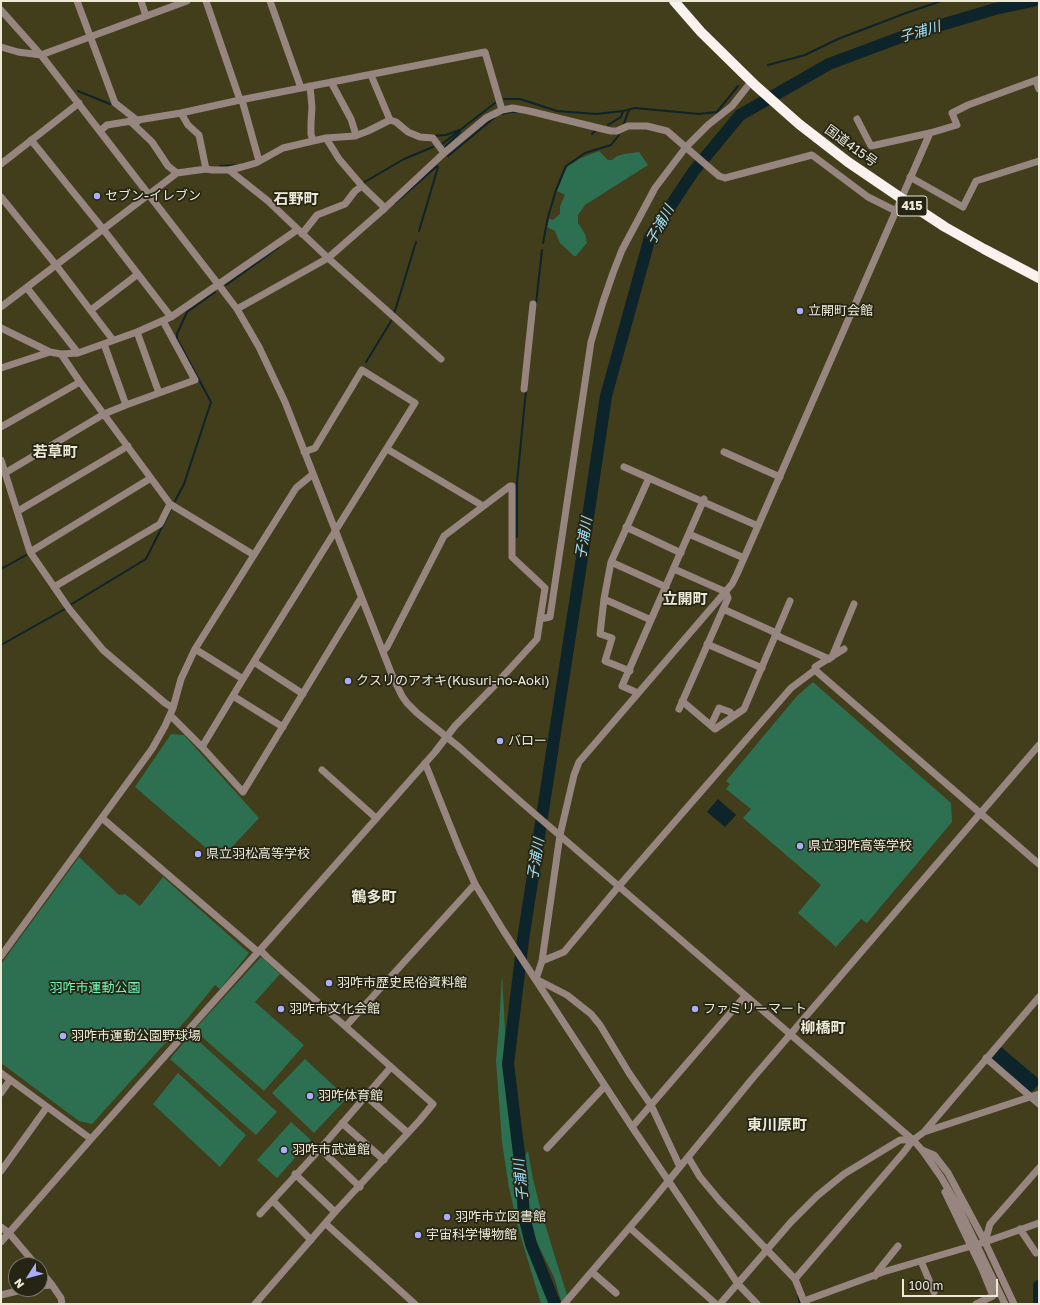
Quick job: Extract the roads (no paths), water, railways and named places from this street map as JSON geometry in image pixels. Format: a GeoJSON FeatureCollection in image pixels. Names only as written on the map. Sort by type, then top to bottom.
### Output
{"type":"FeatureCollection","features":[{"type":"Feature","properties":{"kind":"highway","name":"国道415号"},"geometry":{"type":"LineString","coordinates":[[674,1],[700,32],[753,84],[794,120],[848,162],[901,198],[978,246],[1039,278]]}},
{"type":"Feature","properties":{"kind":"street"},"geometry":{"type":"LineString","coordinates":[[77,1],[114,103],[135,121],[152,142],[168,166],[177,173]]}},
{"type":"Feature","properties":{"kind":"street"},"geometry":{"type":"LineString","coordinates":[[141,1],[146,16]]}},
{"type":"Feature","properties":{"kind":"street"},"geometry":{"type":"LineString","coordinates":[[1,47],[18,52],[41,54],[187,1]]}},
{"type":"Feature","properties":{"kind":"street"},"geometry":{"type":"LineString","coordinates":[[206,1],[241,100],[259,161]]}},
{"type":"Feature","properties":{"kind":"street"},"geometry":{"type":"LineString","coordinates":[[270,1],[301,88]]}},
{"type":"Feature","properties":{"kind":"street"},"geometry":{"type":"LineString","coordinates":[[1,10],[41,54],[237,309],[259,347],[285,402],[396,685],[407,703],[913,1140],[922,1150],[940,1176],[959,1208],[1005,1304]]}},
{"type":"Feature","properties":{"kind":"street"},"geometry":{"type":"LineString","coordinates":[[100,131],[108,125],[181,113],[485,52],[502,110]]}},
{"type":"Feature","properties":{"kind":"street"},"geometry":{"type":"LineString","coordinates":[[371,75],[390,120]]}},
{"type":"Feature","properties":{"kind":"street"},"geometry":{"type":"LineString","coordinates":[[857,119],[871,146],[930,133],[957,125],[952,113],[968,105],[1037,80],[1039,89]]}},
{"type":"Feature","properties":{"kind":"street"},"geometry":{"type":"LineString","coordinates":[[332,82],[345,107],[356,135]]}},
{"type":"Feature","properties":{"kind":"street"},"geometry":{"type":"LineString","coordinates":[[540,619],[550,617],[591,342],[603,302],[622,250],[655,188],[708,125],[732,106],[753,84]]}},
{"type":"Feature","properties":{"kind":"street"},"geometry":{"type":"LineString","coordinates":[[310,86],[312,107],[311,134],[313,141]]}},
{"type":"Feature","properties":{"kind":"street"},"geometry":{"type":"LineString","coordinates":[[1,164],[79,104]]}},
{"type":"Feature","properties":{"kind":"street"},"geometry":{"type":"LineString","coordinates":[[237,309],[328,258],[444,153],[486,118],[502,110],[513,108],[611,131],[617,131],[628,126],[647,126],[668,131],[719,176],[725,178],[812,155],[868,197],[896,211]]}},
{"type":"Feature","properties":{"kind":"street"},"geometry":{"type":"LineString","coordinates":[[181,113],[188,124],[199,135],[206,168]]}},
{"type":"Feature","properties":{"kind":"street"},"geometry":{"type":"LineString","coordinates":[[1,307],[149,196],[177,173],[206,168],[212,170],[229,170],[242,167],[259,161],[283,148],[326,138],[356,135],[390,120],[396,122],[408,132],[420,137],[433,138],[444,153]]}},
{"type":"Feature","properties":{"kind":"street"},"geometry":{"type":"LineString","coordinates":[[536,979],[542,961],[558,833],[579,762],[726,592],[737,574],[930,133]]}},
{"type":"Feature","properties":{"kind":"street"},"geometry":{"type":"LineString","coordinates":[[326,138],[339,159],[362,186],[385,208]]}},
{"type":"Feature","properties":{"kind":"street"},"geometry":{"type":"LineString","coordinates":[[32,140],[103,229],[170,317]]}},
{"type":"Feature","properties":{"kind":"street"},"geometry":{"type":"LineString","coordinates":[[910,177],[962,207],[976,181],[1039,161]]}},
{"type":"Feature","properties":{"kind":"street"},"geometry":{"type":"LineString","coordinates":[[229,170],[268,201],[299,232],[441,359]]}},
{"type":"Feature","properties":{"kind":"street"},"geometry":{"type":"LineString","coordinates":[[1,328],[50,352],[61,354],[78,353],[137,332],[170,317],[299,232],[317,215],[345,204],[355,191],[362,186]]}},
{"type":"Feature","properties":{"kind":"street"},"geometry":{"type":"LineString","coordinates":[[1,197],[56,265],[113,340]]}},
{"type":"Feature","properties":{"kind":"street"},"geometry":{"type":"LineString","coordinates":[[91,310],[138,274]]}},
{"type":"Feature","properties":{"kind":"street"},"geometry":{"type":"LineString","coordinates":[[27,288],[78,353]]}},
{"type":"Feature","properties":{"kind":"street"},"geometry":{"type":"LineString","coordinates":[[524,389],[533,304]]}},
{"type":"Feature","properties":{"kind":"street"},"geometry":{"type":"LineString","coordinates":[[6,473],[104,414],[195,380],[163,321]]}},
{"type":"Feature","properties":{"kind":"street"},"geometry":{"type":"LineString","coordinates":[[137,332],[159,393]]}},
{"type":"Feature","properties":{"kind":"street"},"geometry":{"type":"LineString","coordinates":[[104,344],[126,405]]}},
{"type":"Feature","properties":{"kind":"street"},"geometry":{"type":"LineString","coordinates":[[1,368],[50,352]]}},
{"type":"Feature","properties":{"kind":"street"},"geometry":{"type":"LineString","coordinates":[[61,354],[170,504],[254,555]]}},
{"type":"Feature","properties":{"kind":"street"},"geometry":{"type":"LineString","coordinates":[[202,747],[335,530],[416,403],[362,370],[315,448],[304,452]]}},
{"type":"Feature","properties":{"kind":"street"},"geometry":{"type":"LineString","coordinates":[[1,427],[80,382]]}},
{"type":"Feature","properties":{"kind":"street"},"geometry":{"type":"LineString","coordinates":[[18,511],[128,446]]}},
{"type":"Feature","properties":{"kind":"street"},"geometry":{"type":"LineString","coordinates":[[387,449],[483,506]]}},
{"type":"Feature","properties":{"kind":"street"},"geometry":{"type":"LineString","coordinates":[[724,452],[780,477]]}},
{"type":"Feature","properties":{"kind":"street"},"geometry":{"type":"LineString","coordinates":[[1,460],[30,552],[54,587],[70,610],[103,650],[173,708]]}},
{"type":"Feature","properties":{"kind":"street"},"geometry":{"type":"LineString","coordinates":[[624,467],[758,526]]}},
{"type":"Feature","properties":{"kind":"street"},"geometry":{"type":"LineString","coordinates":[[1,956],[152,749],[170,715],[181,679],[195,649],[296,488],[313,474]]}},
{"type":"Feature","properties":{"kind":"street"},"geometry":{"type":"LineString","coordinates":[[30,552],[151,478]]}},
{"type":"Feature","properties":{"kind":"street"},"geometry":{"type":"LineString","coordinates":[[630,671],[605,661],[612,638],[600,634],[604,599],[611,562],[649,478]]}},
{"type":"Feature","properties":{"kind":"street"},"geometry":{"type":"LineString","coordinates":[[1,1242],[425,763],[455,726],[533,644],[537,638],[545,588],[512,558],[512,486],[444,536],[387,647],[383,651]]}},
{"type":"Feature","properties":{"kind":"street"},"geometry":{"type":"LineString","coordinates":[[638,693],[622,686],[630,671],[704,501]]}},
{"type":"Feature","properties":{"kind":"street"},"geometry":{"type":"LineString","coordinates":[[54,587],[160,524],[170,504]]}},
{"type":"Feature","properties":{"kind":"street"},"geometry":{"type":"LineString","coordinates":[[626,527],[681,553]]}},
{"type":"Feature","properties":{"kind":"street"},"geometry":{"type":"LineString","coordinates":[[690,534],[744,558]]}},
{"type":"Feature","properties":{"kind":"street"},"geometry":{"type":"LineString","coordinates":[[611,562],[666,587]]}},
{"type":"Feature","properties":{"kind":"street"},"geometry":{"type":"LineString","coordinates":[[674,569],[726,592],[728,598],[679,709]]}},
{"type":"Feature","properties":{"kind":"street"},"geometry":{"type":"LineString","coordinates":[[170,715],[202,747],[243,792],[362,598]]}},
{"type":"Feature","properties":{"kind":"street"},"geometry":{"type":"LineString","coordinates":[[604,599],[651,620]]}},
{"type":"Feature","properties":{"kind":"street"},"geometry":{"type":"LineString","coordinates":[[682,701],[715,729],[744,709],[790,601]]}},
{"type":"Feature","properties":{"kind":"street"},"geometry":{"type":"LineString","coordinates":[[831,658],[854,604]]}},
{"type":"Feature","properties":{"kind":"street"},"geometry":{"type":"LineString","coordinates":[[723,609],[777,634],[780,637],[831,658]]}},
{"type":"Feature","properties":{"kind":"street"},"geometry":{"type":"LineString","coordinates":[[707,644],[762,668]]}},
{"type":"Feature","properties":{"kind":"street"},"geometry":{"type":"LineString","coordinates":[[195,649],[243,679]]}},
{"type":"Feature","properties":{"kind":"street"},"geometry":{"type":"LineString","coordinates":[[542,961],[564,952],[619,886],[792,688],[815,670],[815,668],[844,649]]}},
{"type":"Feature","properties":{"kind":"street"},"geometry":{"type":"LineString","coordinates":[[254,662],[303,694]]}},
{"type":"Feature","properties":{"kind":"street"},"geometry":{"type":"LineString","coordinates":[[815,670],[1039,864]]}},
{"type":"Feature","properties":{"kind":"street"},"geometry":{"type":"LineString","coordinates":[[233,696],[283,727]]}},
{"type":"Feature","properties":{"kind":"street"},"geometry":{"type":"LineString","coordinates":[[711,725],[719,708],[730,712],[733,716]]}},
{"type":"Feature","properties":{"kind":"street"},"geometry":{"type":"LineString","coordinates":[[564,1304],[630,1228],[790,1034],[848,969],[1039,745]]}},
{"type":"Feature","properties":{"kind":"street"},"geometry":{"type":"LineString","coordinates":[[425,763],[475,884],[503,930],[668,1182],[738,1284],[757,1304]]}},
{"type":"Feature","properties":{"kind":"street"},"geometry":{"type":"LineString","coordinates":[[322,770],[376,818]]}},
{"type":"Feature","properties":{"kind":"street"},"geometry":{"type":"LineString","coordinates":[[102,818],[346,1026],[433,1104],[360,1187],[335,1212],[255,1304]]}},
{"type":"Feature","properties":{"kind":"street"},"geometry":{"type":"LineString","coordinates":[[346,1026],[475,884]]}},
{"type":"Feature","properties":{"kind":"street"},"geometry":{"type":"LineString","coordinates":[[536,979],[567,996],[591,1014],[600,1025],[629,1073],[651,1104],[680,1167]]}},
{"type":"Feature","properties":{"kind":"street"},"geometry":{"type":"LineString","coordinates":[[632,1127],[745,996]]}},
{"type":"Feature","properties":{"kind":"street"},"geometry":{"type":"LineString","coordinates":[[795,1279],[913,1140],[924,1132],[1039,997]]}},
{"type":"Feature","properties":{"kind":"street"},"geometry":{"type":"LineString","coordinates":[[986,1058],[1039,1104]]}},
{"type":"Feature","properties":{"kind":"street"},"geometry":{"type":"LineString","coordinates":[[260,1214],[273,1202],[295,1174],[320,1149],[392,1067]]}},
{"type":"Feature","properties":{"kind":"street"},"geometry":{"type":"LineString","coordinates":[[1,1073],[91,1139]]}},
{"type":"Feature","properties":{"kind":"street"},"geometry":{"type":"LineString","coordinates":[[1,1093],[10,1080]]}},
{"type":"Feature","properties":{"kind":"street"},"geometry":{"type":"LineString","coordinates":[[547,1148],[604,1086]]}},
{"type":"Feature","properties":{"kind":"street"},"geometry":{"type":"LineString","coordinates":[[924,1132],[1039,1094]]}},
{"type":"Feature","properties":{"kind":"street"},"geometry":{"type":"LineString","coordinates":[[366,1096],[408,1133]]}},
{"type":"Feature","properties":{"kind":"street"},"geometry":{"type":"LineString","coordinates":[[1,1171],[47,1107]]}},
{"type":"Feature","properties":{"kind":"street"},"geometry":{"type":"LineString","coordinates":[[342,1123],[384,1160]]}},
{"type":"Feature","properties":{"kind":"street"},"geometry":{"type":"LineString","coordinates":[[720,1304],[803,1208],[817,1196],[844,1174],[900,1140],[913,1140]]}},
{"type":"Feature","properties":{"kind":"street"},"geometry":{"type":"LineString","coordinates":[[320,1149],[360,1187]]}},
{"type":"Feature","properties":{"kind":"street"},"geometry":{"type":"LineString","coordinates":[[922,1150],[934,1155],[948,1173],[985,1242],[1014,1304]]}},
{"type":"Feature","properties":{"kind":"street"},"geometry":{"type":"LineString","coordinates":[[922,1150],[926,1162],[944,1190],[958,1217],[993,1296]]}},
{"type":"Feature","properties":{"kind":"street"},"geometry":{"type":"LineString","coordinates":[[688,1157],[700,1177],[720,1201],[795,1279],[805,1303],[875,1276],[985,1242],[1039,1223]]}},
{"type":"Feature","properties":{"kind":"street"},"geometry":{"type":"LineString","coordinates":[[985,1242],[990,1224],[1039,1168]]}},
{"type":"Feature","properties":{"kind":"street"},"geometry":{"type":"LineString","coordinates":[[295,1174],[335,1212]]}},
{"type":"Feature","properties":{"kind":"street"},"geometry":{"type":"LineString","coordinates":[[273,1202],[311,1240]]}},
{"type":"Feature","properties":{"kind":"street"},"geometry":{"type":"LineString","coordinates":[[326,1224],[412,1303]]}},
{"type":"Feature","properties":{"kind":"street"},"geometry":{"type":"LineString","coordinates":[[1,1226],[29,1257]]}},
{"type":"Feature","properties":{"kind":"street"},"geometry":{"type":"LineString","coordinates":[[630,1228],[716,1304]]}},
{"type":"Feature","properties":{"kind":"street"},"geometry":{"type":"LineString","coordinates":[[1020,1229],[1036,1253]]}},
{"type":"Feature","properties":{"kind":"street"},"geometry":{"type":"LineString","coordinates":[[875,1276],[898,1246]]}},
{"type":"Feature","properties":{"kind":"street"},"geometry":{"type":"LineString","coordinates":[[921,1261],[934,1292]]}},
{"type":"Feature","properties":{"kind":"street"},"geometry":{"type":"LineString","coordinates":[[592,1272],[616,1293]]}},
{"type":"Feature","properties":{"kind":"street"},"geometry":{"type":"LineString","coordinates":[[48,1280],[61,1298],[62,1304]]}},
{"type":"Feature","properties":{"kind":"street"},"geometry":{"type":"LineString","coordinates":[[48,1285],[52,1285]]}},
{"type":"Feature","properties":{"kind":"street"},"geometry":{"type":"LineString","coordinates":[[976,1304],[1007,1290]]}},
{"type":"Feature","properties":{"kind":"water"},"geometry":{"type":"Polygon","coordinates":[[[718,799],[736,815],[725,827],[707,812],[718,799]]]}},
{"type":"Feature","properties":{"kind":"water"},"geometry":{"type":"Polygon","coordinates":[[[1001,1047],[1039,1079],[1039,1084],[1033,1091],[1028,1093],[991,1059],[1001,1047]]]}},
{"type":"Feature","properties":{"kind":"waterway"},"geometry":{"type":"LineString","coordinates":[[768,65],[805,55],[838,39],[941,1]]}},
{"type":"Feature","properties":{"kind":"waterway","name":"子浦川"},"geometry":{"type":"LineString","coordinates":[[555,1304],[531,1244],[524,1216],[521,1170],[508,1064],[523,940],[606,396],[650,237],[693,172],[740,115],[829,64],[904,36],[995,9],[1033,1]]}},
{"type":"Feature","properties":{"kind":"waterway"},"geometry":{"type":"LineString","coordinates":[[504,99],[520,99],[557,111],[596,114],[635,108],[699,114],[717,112],[738,86]]}},
{"type":"Feature","properties":{"kind":"waterway"},"geometry":{"type":"LineString","coordinates":[[78,91],[110,104]]}},
{"type":"Feature","properties":{"kind":"waterway"},"geometry":{"type":"LineString","coordinates":[[442,144],[495,103]]}},
{"type":"Feature","properties":{"kind":"waterway"},"geometry":{"type":"LineString","coordinates":[[624,123],[629,110]]}},
{"type":"Feature","properties":{"kind":"waterway"},"geometry":{"type":"LineString","coordinates":[[608,125],[621,117],[623,111]]}},
{"type":"Feature","properties":{"kind":"waterway"},"geometry":{"type":"LineString","coordinates":[[501,114],[517,112]]}},
{"type":"Feature","properties":{"kind":"waterway"},"geometry":{"type":"LineString","coordinates":[[448,156],[494,118]]}},
{"type":"Feature","properties":{"kind":"waterway"},"geometry":{"type":"LineString","coordinates":[[434,136],[446,135],[459,130]]}},
{"type":"Feature","properties":{"kind":"waterway"},"geometry":{"type":"LineString","coordinates":[[592,134],[596,130]]}},
{"type":"Feature","properties":{"kind":"waterway"},"geometry":{"type":"LineString","coordinates":[[445,147],[460,132]]}},
{"type":"Feature","properties":{"kind":"waterway"},"geometry":{"type":"LineString","coordinates":[[543,243],[548,217],[556,190],[566,166],[585,153],[611,145],[619,135]]}},
{"type":"Feature","properties":{"kind":"waterway"},"geometry":{"type":"LineString","coordinates":[[363,183],[404,159],[433,147]]}},
{"type":"Feature","properties":{"kind":"waterway"},"geometry":{"type":"LineString","coordinates":[[220,166],[239,165]]}},
{"type":"Feature","properties":{"kind":"waterway"},"geometry":{"type":"LineString","coordinates":[[395,203],[437,166]]}},
{"type":"Feature","properties":{"kind":"waterway"},"geometry":{"type":"LineString","coordinates":[[419,231],[438,167]]}},
{"type":"Feature","properties":{"kind":"waterway"},"geometry":{"type":"LineString","coordinates":[[394,314],[416,242]]}},
{"type":"Feature","properties":{"kind":"waterway"},"geometry":{"type":"LineString","coordinates":[[226,285],[279,247]]}},
{"type":"Feature","properties":{"kind":"waterway"},"geometry":{"type":"LineString","coordinates":[[536,304],[542,250]]}},
{"type":"Feature","properties":{"kind":"waterway"},"geometry":{"type":"LineString","coordinates":[[175,501],[184,484],[211,402],[177,339],[177,334],[187,312],[215,292]]}},
{"type":"Feature","properties":{"kind":"waterway"},"geometry":{"type":"LineString","coordinates":[[366,362],[393,318]]}},
{"type":"Feature","properties":{"kind":"waterway"},"geometry":{"type":"LineString","coordinates":[[517,537],[517,482],[526,390]]}},
{"type":"Feature","properties":{"kind":"waterway"},"geometry":{"type":"LineString","coordinates":[[70,605],[146,559],[171,509]]}},
{"type":"Feature","properties":{"kind":"waterway"},"geometry":{"type":"LineString","coordinates":[[1,569],[28,554]]}},
{"type":"Feature","properties":{"kind":"waterway"},"geometry":{"type":"LineString","coordinates":[[1,645],[65,609]]}},
{"type":"Feature","properties":{"kind":"waterway"},"geometry":{"type":"LineString","coordinates":[[1039,1286],[1039,1304]]}},
{"type":"Feature","properties":{"kind":"waterway"},"geometry":{"type":"LineString","coordinates":[[798,1296],[800,1304]]}},
{"type":"Feature","properties":{"kind":"place","name":"セブン-イレブン"},"geometry":{"type":"Point","coordinates":[97,196]}},
{"type":"Feature","properties":{"kind":"place","name":"立開町会館"},"geometry":{"type":"Point","coordinates":[800,311]}},
{"type":"Feature","properties":{"kind":"place","name":"クスリのアオキ(Kusuri-no-Aoki)"},"geometry":{"type":"Point","coordinates":[348,681]}},
{"type":"Feature","properties":{"kind":"place","name":"バロー"},"geometry":{"type":"Point","coordinates":[500,741]}},
{"type":"Feature","properties":{"kind":"place","name":"県立羽咋高等学校"},"geometry":{"type":"Point","coordinates":[800,846]}},
{"type":"Feature","properties":{"kind":"place","name":"県立羽松高等学校"},"geometry":{"type":"Point","coordinates":[198,854]}},
{"type":"Feature","properties":{"kind":"place","name":"羽咋市歴史民俗資料館"},"geometry":{"type":"Point","coordinates":[329,983]}},
{"type":"Feature","properties":{"kind":"place","name":"羽咋市文化会館"},"geometry":{"type":"Point","coordinates":[281,1009]}},
{"type":"Feature","properties":{"kind":"place","name":"ファミリーマート"},"geometry":{"type":"Point","coordinates":[695,1009]}},
{"type":"Feature","properties":{"kind":"place","name":"羽咋市運動公園野球場"},"geometry":{"type":"Point","coordinates":[63,1036]}},
{"type":"Feature","properties":{"kind":"place","name":"羽咋体育館"},"geometry":{"type":"Point","coordinates":[310,1096]}},
{"type":"Feature","properties":{"kind":"place","name":"羽咋市武道館"},"geometry":{"type":"Point","coordinates":[284,1150]}},
{"type":"Feature","properties":{"kind":"place","name":"羽咋市立図書館"},"geometry":{"type":"Point","coordinates":[447,1217]}},
{"type":"Feature","properties":{"kind":"place","name":"宇宙科学博物館"},"geometry":{"type":"Point","coordinates":[418,1235]}},
{"type":"Feature","properties":{"kind":"district","name":"石野町"},"geometry":{"type":"Point","coordinates":[296,199]}},
{"type":"Feature","properties":{"kind":"district","name":"若草町"},"geometry":{"type":"Point","coordinates":[55,452]}},
{"type":"Feature","properties":{"kind":"district","name":"立開町"},"geometry":{"type":"Point","coordinates":[685,599]}},
{"type":"Feature","properties":{"kind":"district","name":"鶴多町"},"geometry":{"type":"Point","coordinates":[374,897]}},
{"type":"Feature","properties":{"kind":"district","name":"柳橋町"},"geometry":{"type":"Point","coordinates":[823,1028]}},
{"type":"Feature","properties":{"kind":"district","name":"東川原町"},"geometry":{"type":"Point","coordinates":[777,1125]}},
{"type":"Feature","properties":{"kind":"park label","name":"羽咋市運動公園"},"geometry":{"type":"Point","coordinates":[95,988]}}]}
